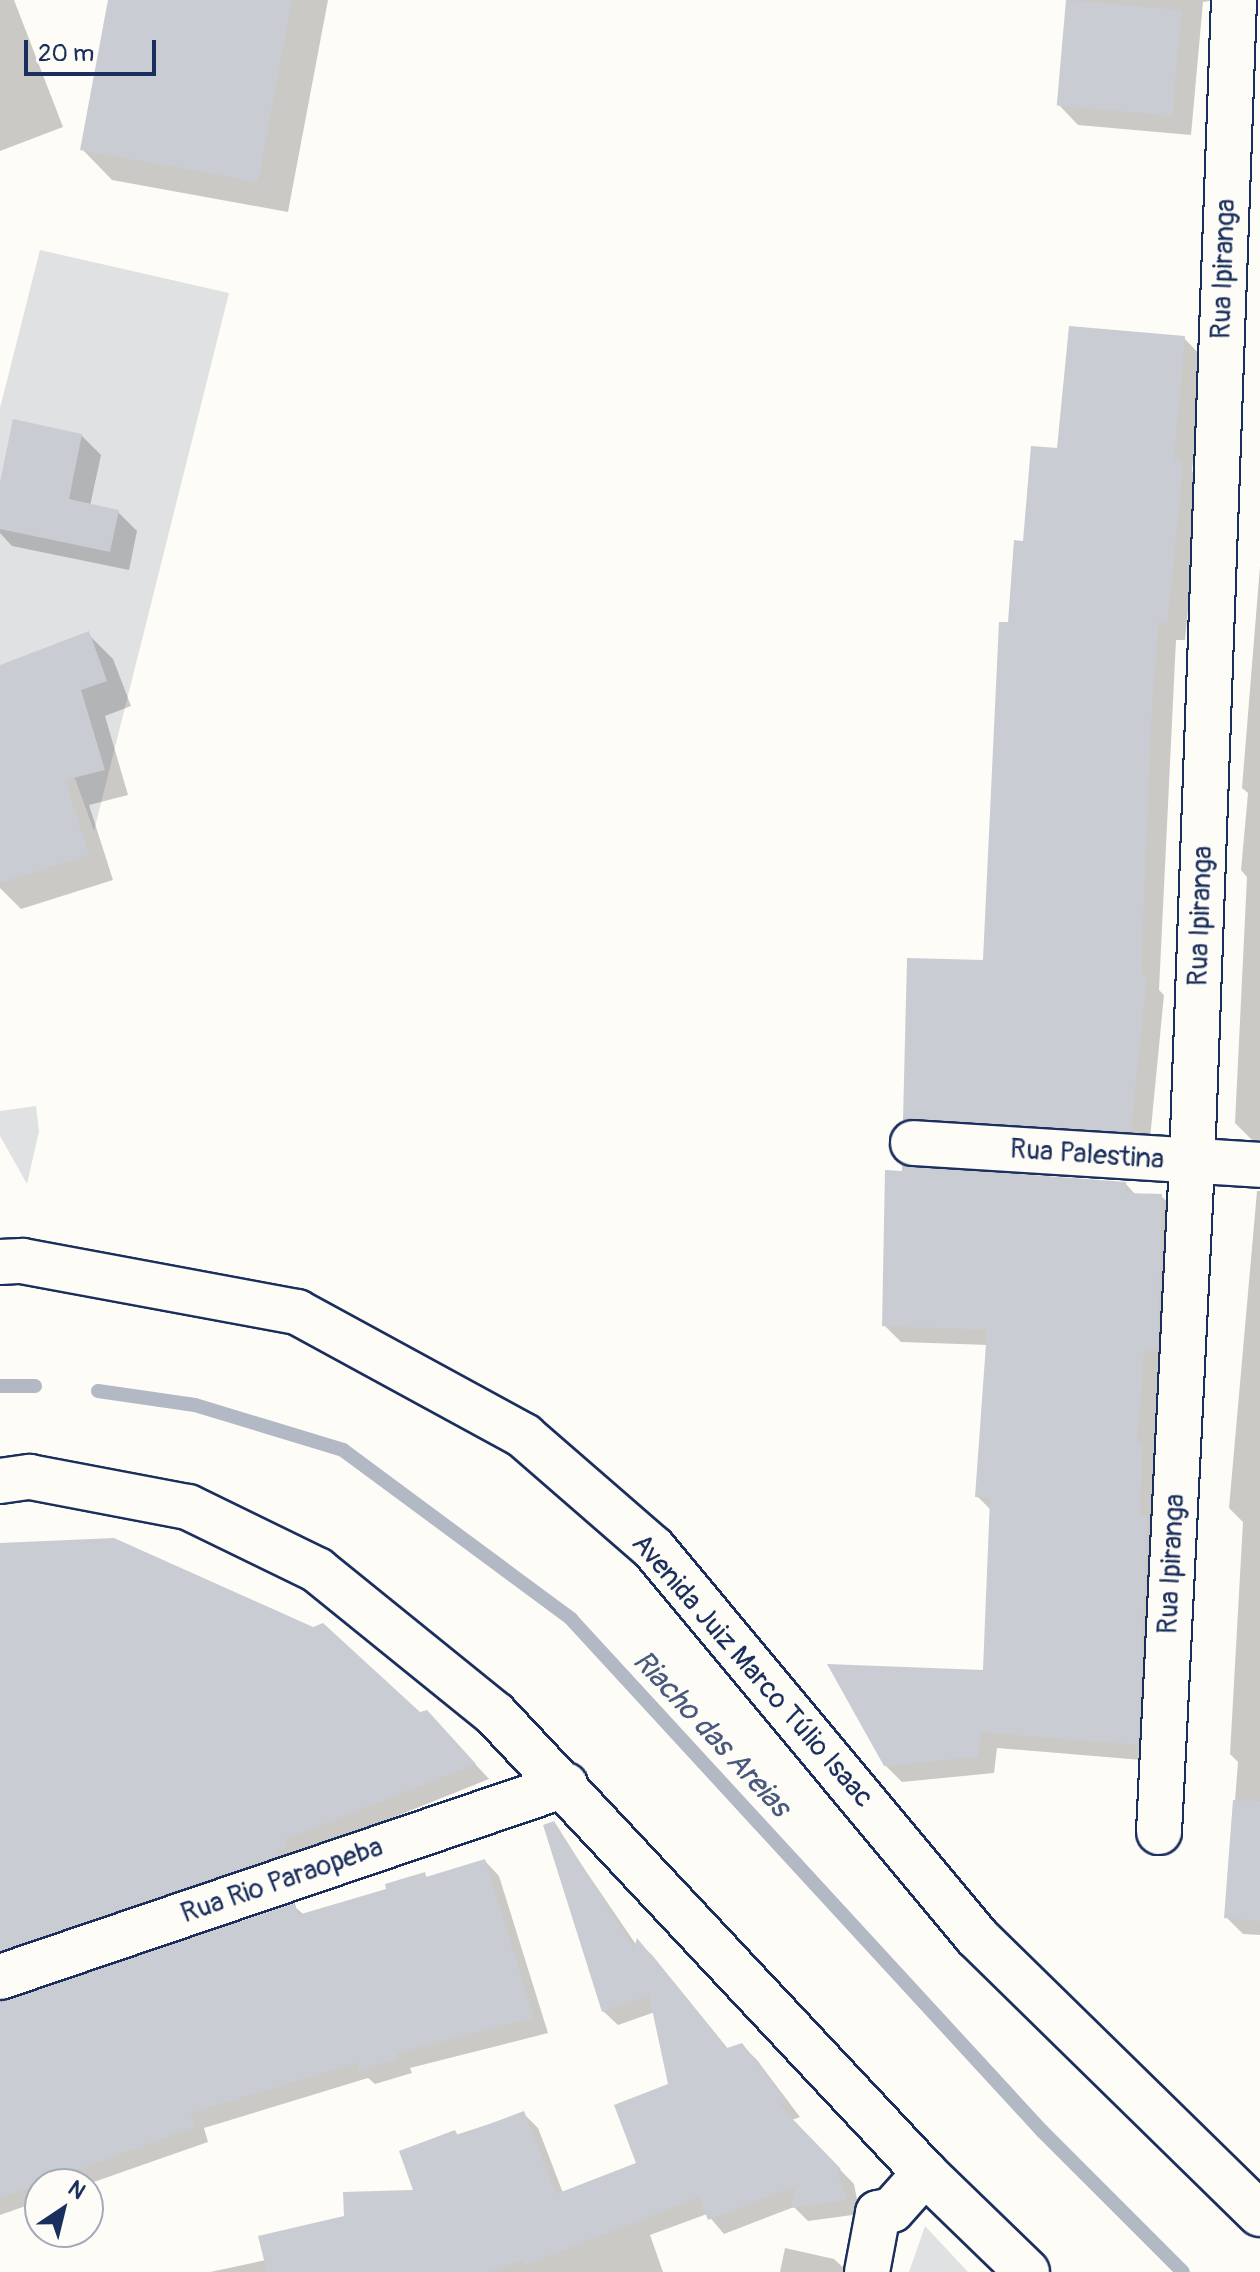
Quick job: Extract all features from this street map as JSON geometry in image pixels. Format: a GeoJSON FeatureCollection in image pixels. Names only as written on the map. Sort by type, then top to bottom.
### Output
{"type":"FeatureCollection","features":[{"type":"Feature","properties":{"kind":"main road","name":"Rua Ipiranga"},"geometry":{"type":"LineString","coordinates":[[1159,1832],[1192,1162],[1242,286],[1234,0]]}},
{"type":"Feature","properties":{"kind":"main road","name":"Rua Palestina"},"geometry":{"type":"LineString","coordinates":[[913,1143],[1260,1165]]}},
{"type":"Feature","properties":{"kind":"main road","name":"Avenida Juiz Marco Túlio Isaac"},"geometry":{"type":"LineString","coordinates":[[0,1262],[22,1261],[297,1312],[524,1436],[653,1548],[977,1937],[1260,2214]]}},
{"type":"Feature","properties":{"kind":"main road"},"geometry":{"type":"LineString","coordinates":[[0,1481],[30,1477],[188,1507],[317,1570],[495,1714],[565,1785],[925,2173],[1027,2272]]}},
{"type":"Feature","properties":{"kind":"main road","name":"Rua Rio Paraopeba"},"geometry":{"type":"LineString","coordinates":[[0,1977],[565,1785]]}},
{"type":"Feature","properties":{"kind":"main road"},"geometry":{"type":"LineString","coordinates":[[867,2272],[878,2213],[892,2210],[925,2173]]}},
{"type":"Feature","properties":{"kind":"shaded area"},"geometry":{"type":"Polygon","coordinates":[[[40,250],[229,293],[94,831],[52,715],[0,731],[0,408],[40,250]]]}},
{"type":"Feature","properties":{"kind":"shaded area"},"geometry":{"type":"Polygon","coordinates":[[[36,1106],[39,1131],[27,1184],[0,1136],[0,1111],[36,1106]]]}},
{"type":"Feature","properties":{"kind":"shaded area"},"geometry":{"type":"Polygon","coordinates":[[[925,2226],[968,2272],[909,2272],[925,2226]]]}},
{"type":"Feature","properties":{"kind":"building"},"geometry":{"type":"Polygon","coordinates":[[[108,0],[292,0],[258,182],[80,150],[108,0]]]}},
{"type":"Feature","properties":{"kind":"building"},"geometry":{"type":"Polygon","coordinates":[[[1066,0],[1182,10],[1172,116],[1057,106],[1066,0]]]}},
{"type":"Feature","properties":{"kind":"building"},"geometry":{"type":"Polygon","coordinates":[[[1069,326],[1185,336],[1174,459],[1183,460],[1177,530],[1167,623],[1158,622],[1151,723],[1141,974],[1147,975],[1131,1132],[903,1120],[907,958],[983,960],[999,622],[1008,622],[1014,540],[1023,541],[1031,446],[1057,448],[1069,326]]]}},
{"type":"Feature","properties":{"kind":"building"},"geometry":{"type":"Polygon","coordinates":[[[13,419],[82,434],[69,499],[119,510],[110,552],[0,529],[0,482],[13,419]]]}},
{"type":"Feature","properties":{"kind":"building"},"geometry":{"type":"Polygon","coordinates":[[[89,631],[107,681],[81,690],[105,770],[65,780],[89,855],[0,883],[0,665],[89,631]]]}},
{"type":"Feature","properties":{"kind":"building"},"geometry":{"type":"Polygon","coordinates":[[[902,1165],[1126,1182],[1125,1193],[1162,1194],[1158,1349],[1144,1349],[1137,1443],[1142,1443],[1140,1515],[1148,1516],[1138,1745],[981,1732],[978,1757],[884,1766],[827,1664],[983,1670],[990,1498],[975,1497],[987,1330],[882,1326],[885,1170],[902,1171],[902,1165]]]}},
{"type":"Feature","properties":{"kind":"building"},"geometry":{"type":"Polygon","coordinates":[[[114,1538],[313,1627],[323,1623],[420,1712],[427,1710],[476,1764],[284,1840],[287,1848],[278,1851],[280,1855],[0,1951],[0,1543],[114,1538]]]}},
{"type":"Feature","properties":{"kind":"building"},"geometry":{"type":"Polygon","coordinates":[[[1233,1800],[1260,1801],[1260,1921],[1224,1918],[1233,1800]]]}},
{"type":"Feature","properties":{"kind":"building"},"geometry":{"type":"Polygon","coordinates":[[[554,1821],[634,1948],[637,1938],[727,2048],[742,2043],[787,2102],[779,2105],[841,2169],[837,2170],[847,2200],[791,2208],[796,2186],[708,2220],[699,2197],[526,2265],[524,2259],[490,2272],[267,2272],[258,2236],[344,2216],[343,2192],[413,2190],[399,2151],[455,2130],[458,2136],[524,2111],[556,2194],[636,2163],[614,2105],[668,2084],[649,1995],[602,2012],[543,1825],[554,1821]]]}},
{"type":"Feature","properties":{"kind":"building"},"geometry":{"type":"Polygon","coordinates":[[[485,1859],[534,2018],[397,2053],[399,2058],[359,2071],[356,2063],[191,2113],[195,2127],[82,2168],[24,2168],[24,2189],[0,2198],[0,2001],[295,1903],[298,1915],[386,1889],[385,1884],[425,1872],[426,1877],[485,1859]]]}},
{"type":"Feature","properties":{"kind":"waterway","name":"Riacho das Areias"},"geometry":{"type":"LineString","coordinates":[[0,1386],[35,1386]]}},
{"type":"Feature","properties":{"kind":"waterway","name":"Riacho das Areias"},"geometry":{"type":"LineString","coordinates":[[98,1391],[195,1405],[343,1450],[571,1619],[1042,2131],[1183,2272]]}}]}
